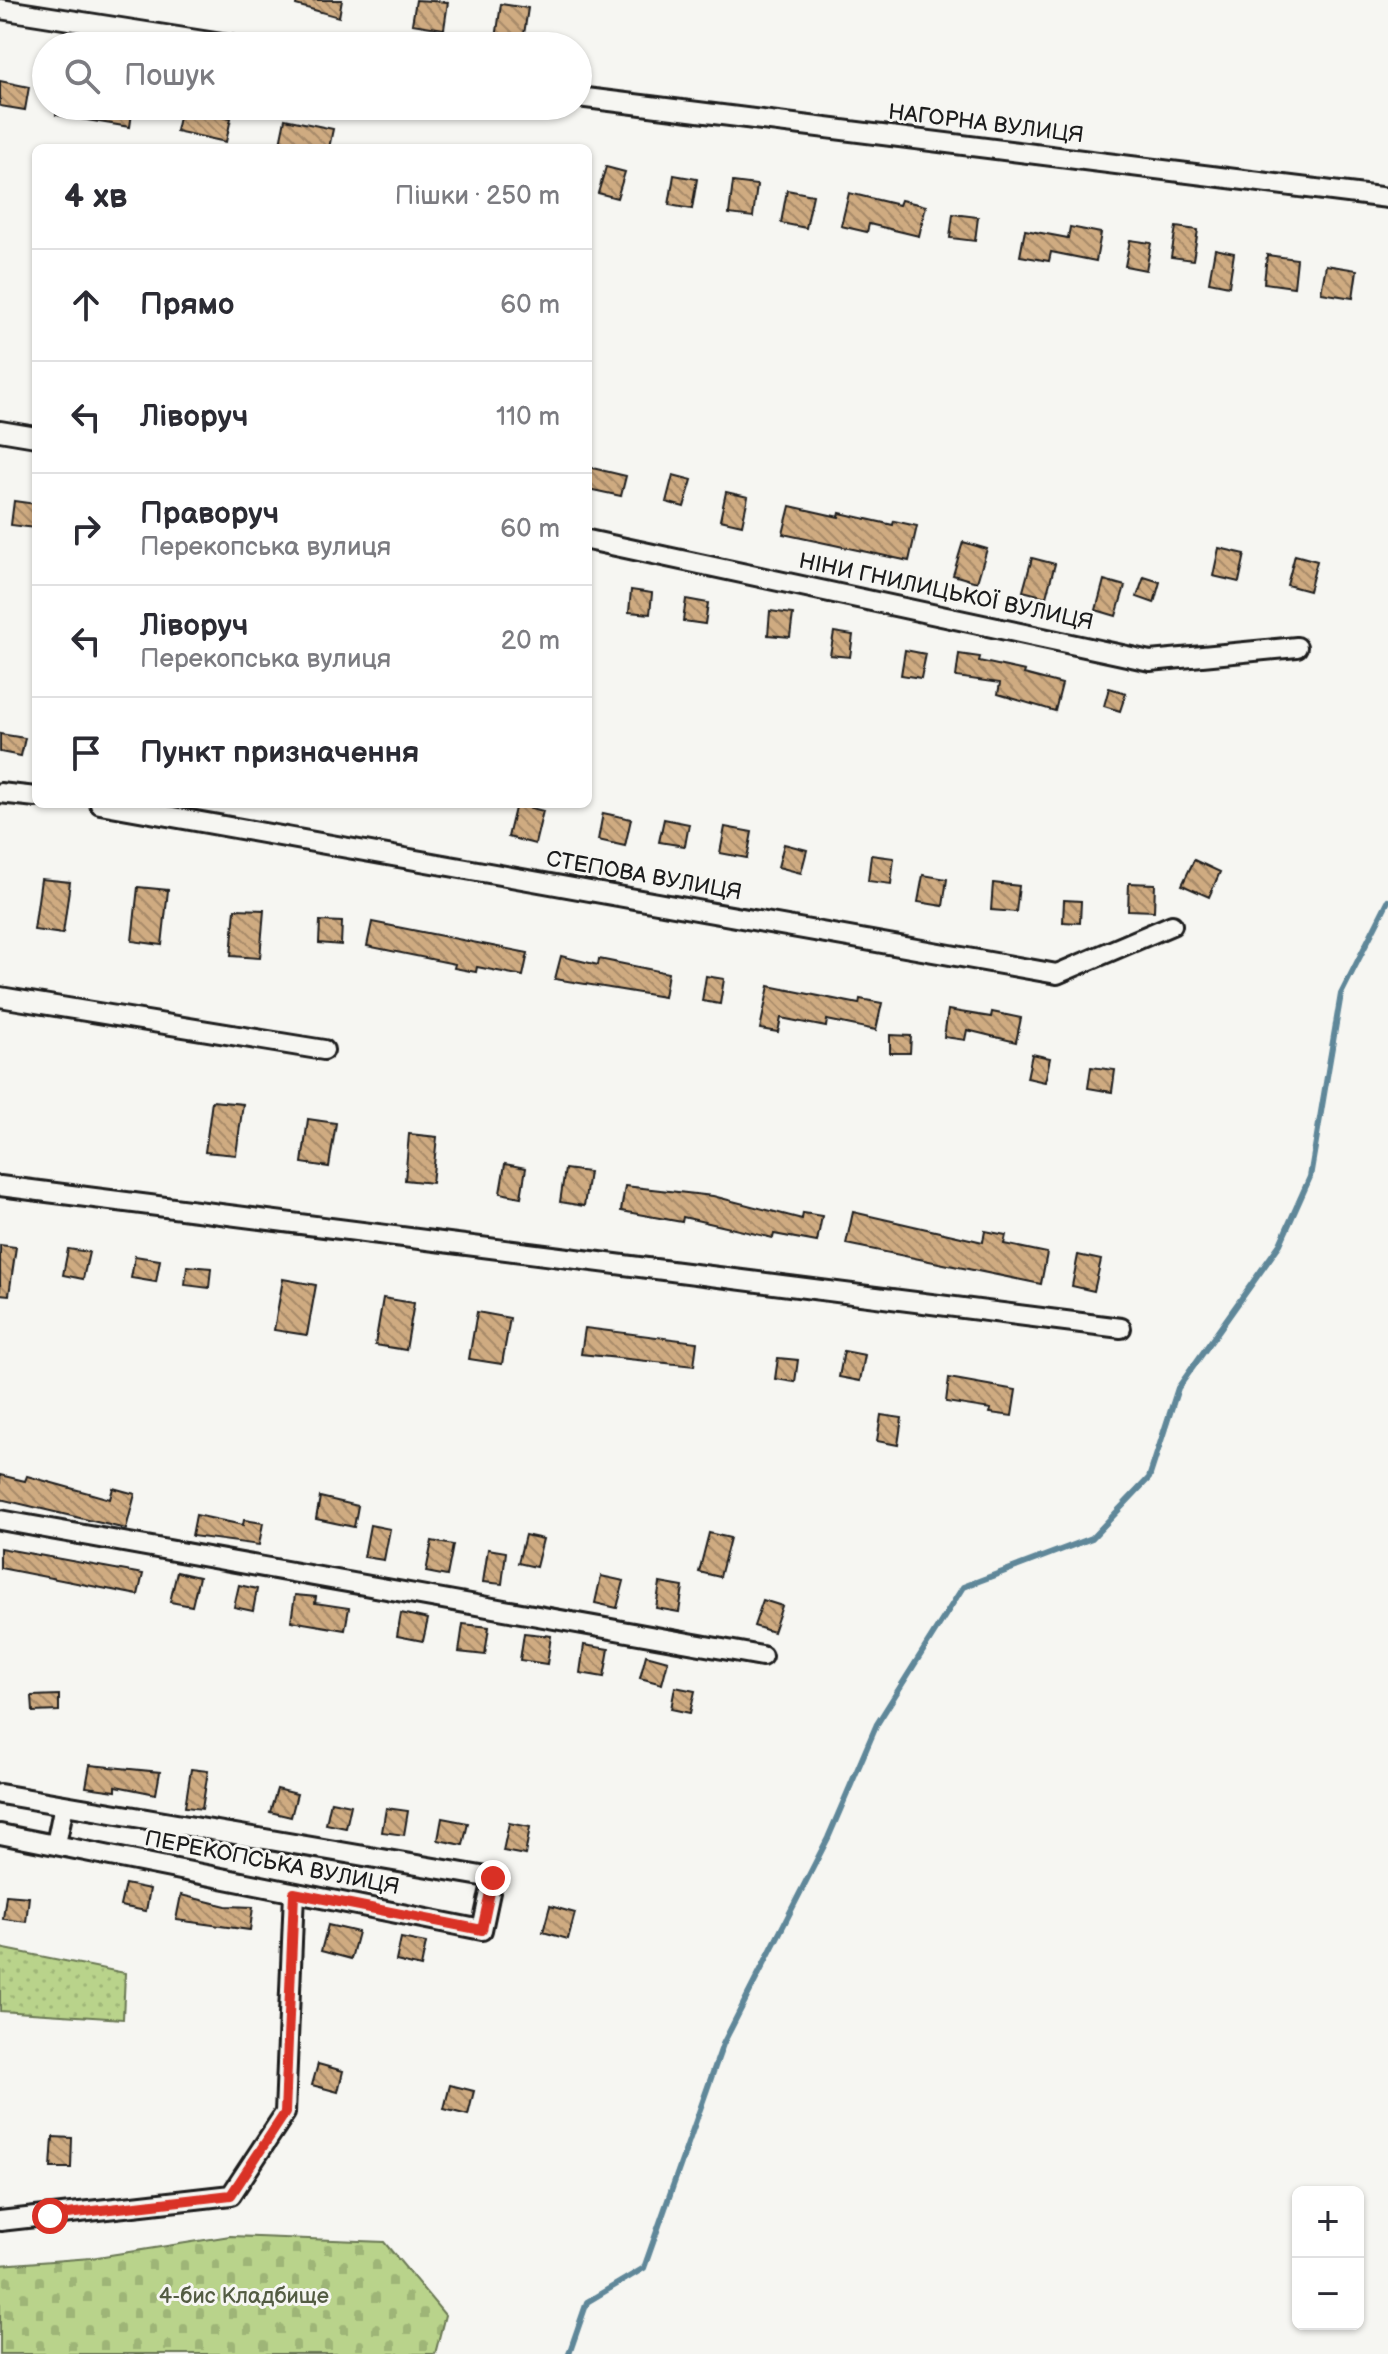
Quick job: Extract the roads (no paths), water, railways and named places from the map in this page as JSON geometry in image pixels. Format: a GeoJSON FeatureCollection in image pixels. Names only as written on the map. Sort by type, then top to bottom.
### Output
{"type":"FeatureCollection","features":[{"type":"Feature","properties":{"kind":"street"},"geometry":{"type":"LineString","coordinates":[[0,9],[146,32]]}},
{"type":"Feature","properties":{"kind":"street","name":"НАГОРНА ВУЛИЦЯ"},"geometry":{"type":"LineString","coordinates":[[592,99],[1388,198]]}},
{"type":"Feature","properties":{"kind":"street"},"geometry":{"type":"LineString","coordinates":[[0,431],[32,436]]}},
{"type":"Feature","properties":{"kind":"street","name":"НІНИ ГНИЛИЦЬКОЇ ВУЛИЦЯ"},"geometry":{"type":"LineString","coordinates":[[592,541],[1150,661],[1297,647]]}},
{"type":"Feature","properties":{"kind":"street"},"geometry":{"type":"LineString","coordinates":[[0,793],[32,797]]}},
{"type":"Feature","properties":{"kind":"street","name":"СТЕПОВА ВУЛИЦЯ"},"geometry":{"type":"LineString","coordinates":[[123,808],[1057,974],[1172,925]]}},
{"type":"Feature","properties":{"kind":"street"},"geometry":{"type":"LineString","coordinates":[[0,997],[324,1050]]}},
{"type":"Feature","properties":{"kind":"street"},"geometry":{"type":"LineString","coordinates":[[0,1186],[1121,1328]]}},
{"type":"Feature","properties":{"kind":"street"},"geometry":{"type":"LineString","coordinates":[[0,1520],[762,1656]]}},
{"type":"Feature","properties":{"kind":"street"},"geometry":{"type":"LineString","coordinates":[[0,1794],[64,1805],[56,1844]]}},
{"type":"Feature","properties":{"kind":"street","name":"ПЕРЕКОПСЬКА ВУЛИЦЯ"},"geometry":{"type":"LineString","coordinates":[[0,1834],[482,1930],[493,1878],[64,1805]]}},
{"type":"Feature","properties":{"kind":"street"},"geometry":{"type":"LineString","coordinates":[[0,2221],[231,2195],[285,2113],[294,1893]]}},
{"type":"Feature","properties":{"kind":"waterway"},"geometry":{"type":"LineString","coordinates":[[569,2354],[587,2302],[644,2268],[723,2044],[828,1838],[877,1724],[963,1587],[1092,1538],[1149,1478],[1178,1388],[1280,1244],[1310,1177],[1341,994],[1388,901]]}},
{"type":"Feature","properties":{"kind":"park label","name":"4-бис Кладбище"},"geometry":{"type":"Point","coordinates":[244,2296]}}]}
